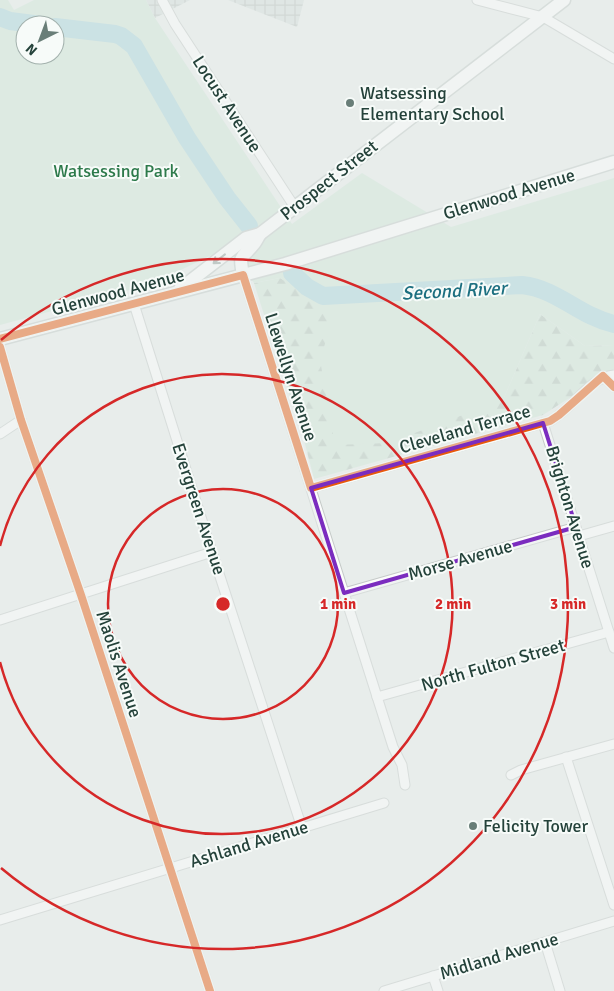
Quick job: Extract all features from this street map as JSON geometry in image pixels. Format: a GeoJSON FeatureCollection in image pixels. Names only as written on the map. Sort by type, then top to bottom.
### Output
{"type":"FeatureCollection","features":[{"type":"Feature","properties":{"kind":"street","name":"Locust Avenue"},"geometry":{"type":"LineString","coordinates":[[162,0],[175,24],[294,206]]}},
{"type":"Feature","properties":{"kind":"street"},"geometry":{"type":"LineString","coordinates":[[477,0],[543,17],[614,59]]}},
{"type":"Feature","properties":{"kind":"street","name":"Prospect Street"},"geometry":{"type":"LineString","coordinates":[[243,275],[241,258],[260,234],[564,0]]}},
{"type":"Feature","properties":{"kind":"street","name":"Glenwood Avenue"},"geometry":{"type":"LineString","coordinates":[[0,338],[285,264],[614,162]]}},
{"type":"Feature","properties":{"kind":"street","name":"Prospect Street"},"geometry":{"type":"LineString","coordinates":[[174,293],[246,238],[260,234]]}},
{"type":"Feature","properties":{"kind":"street","name":"Llewellyn Avenue"},"geometry":{"type":"LineString","coordinates":[[243,275],[393,747],[402,765],[405,785]]}},
{"type":"Feature","properties":{"kind":"street","name":"Evergreen Avenue"},"geometry":{"type":"LineString","coordinates":[[134,304],[302,828]]}},
{"type":"Feature","properties":{"kind":"street","name":"Maolis Avenue"},"geometry":{"type":"LineString","coordinates":[[0,347],[21,420],[81,595],[210,991]]}},
{"type":"Feature","properties":{"kind":"street"},"geometry":{"type":"LineString","coordinates":[[603,376],[614,375]]}},
{"type":"Feature","properties":{"kind":"street"},"geometry":{"type":"LineString","coordinates":[[603,376],[614,387]]}},
{"type":"Feature","properties":{"kind":"street","name":"Cleveland Terrace"},"geometry":{"type":"LineString","coordinates":[[311,488],[543,423],[559,415],[603,376]]}},
{"type":"Feature","properties":{"kind":"street"},"geometry":{"type":"LineString","coordinates":[[0,434],[21,420]]}},
{"type":"Feature","properties":{"kind":"street","name":"Brighton Avenue"},"geometry":{"type":"LineString","coordinates":[[543,423],[614,648]]}},
{"type":"Feature","properties":{"kind":"street"},"geometry":{"type":"LineString","coordinates":[[579,536],[614,526]]}},
{"type":"Feature","properties":{"kind":"street","name":"Morse Avenue"},"geometry":{"type":"LineString","coordinates":[[344,593],[576,527]]}},
{"type":"Feature","properties":{"kind":"street"},"geometry":{"type":"LineString","coordinates":[[0,620],[212,552]]}},
{"type":"Feature","properties":{"kind":"street","name":"North Fulton Street"},"geometry":{"type":"LineString","coordinates":[[377,697],[609,632]]}},
{"type":"Feature","properties":{"kind":"street"},"geometry":{"type":"LineString","coordinates":[[511,775],[521,770],[614,744]]}},
{"type":"Feature","properties":{"kind":"street"},"geometry":{"type":"LineString","coordinates":[[566,757],[614,905]]}},
{"type":"Feature","properties":{"kind":"street","name":"Ashland Avenue"},"geometry":{"type":"LineString","coordinates":[[0,920],[384,804]]}},
{"type":"Feature","properties":{"kind":"street","name":"Midland Avenue"},"geometry":{"type":"LineString","coordinates":[[384,991],[614,921]]}},
{"type":"Feature","properties":{"kind":"street"},"geometry":{"type":"LineString","coordinates":[[545,942],[560,991]]}},
{"type":"Feature","properties":{"kind":"street"},"geometry":{"type":"LineString","coordinates":[[433,976],[438,991]]}},
{"type":"Feature","properties":{"kind":"highlighted area"},"geometry":{"type":"Polygon","coordinates":[[[543,423],[576,527],[344,593],[311,488],[543,423]]]}},
{"type":"Feature","properties":{"kind":"shaded area"},"geometry":{"type":"Polygon","coordinates":[[[146,0],[190,0],[155,18],[146,0]]]}},
{"type":"Feature","properties":{"kind":"shaded area"},"geometry":{"type":"Polygon","coordinates":[[[228,0],[304,0],[297,27],[228,0]]]}},
{"type":"Feature","properties":{"kind":"green space","name":"Watsessing Park"},"geometry":{"type":"Polygon","coordinates":[[[0,0],[8,0],[14,10],[34,0],[146,0],[155,18],[292,224],[362,173],[451,227],[614,178],[614,345],[585,346],[540,314],[503,400],[388,443],[335,445],[320,360],[334,314],[280,278],[254,283],[228,247],[152,284],[0,325],[0,0]]]}},
{"type":"Feature","properties":{"kind":"green space"},"geometry":{"type":"Polygon","coordinates":[[[280,278],[503,400],[540,314],[585,346],[614,345],[614,369],[543,415],[314,479],[305,444],[254,283],[280,278]]]}},
{"type":"Feature","properties":{"kind":"waterway","name":"Second River"},"geometry":{"type":"LineString","coordinates":[[0,17],[15,22]]}},
{"type":"Feature","properties":{"kind":"waterway","name":"Second River"},"geometry":{"type":"LineString","coordinates":[[65,28],[115,34],[121,36],[134,46],[187,138],[227,198],[249,226]]}},
{"type":"Feature","properties":{"kind":"waterway","name":"Second River"},"geometry":{"type":"LineString","coordinates":[[292,273],[307,287],[323,296],[522,285],[535,287],[558,297],[590,315],[614,324]]}},
{"type":"Feature","properties":{"kind":"cycle path"},"geometry":{"type":"LineString","coordinates":[[0,339],[243,275],[311,488],[550,421],[603,376],[614,387]]}},
{"type":"Feature","properties":{"kind":"cycle path"},"geometry":{"type":"LineString","coordinates":[[0,347],[21,420],[81,595],[210,991]]}},
{"type":"Feature","properties":{"kind":"place","name":"Watsessing Elementary School"},"geometry":{"type":"Point","coordinates":[350,103]}},
{"type":"Feature","properties":{"kind":"place","name":"Felicity Tower"},"geometry":{"type":"Point","coordinates":[473,826]}}]}
